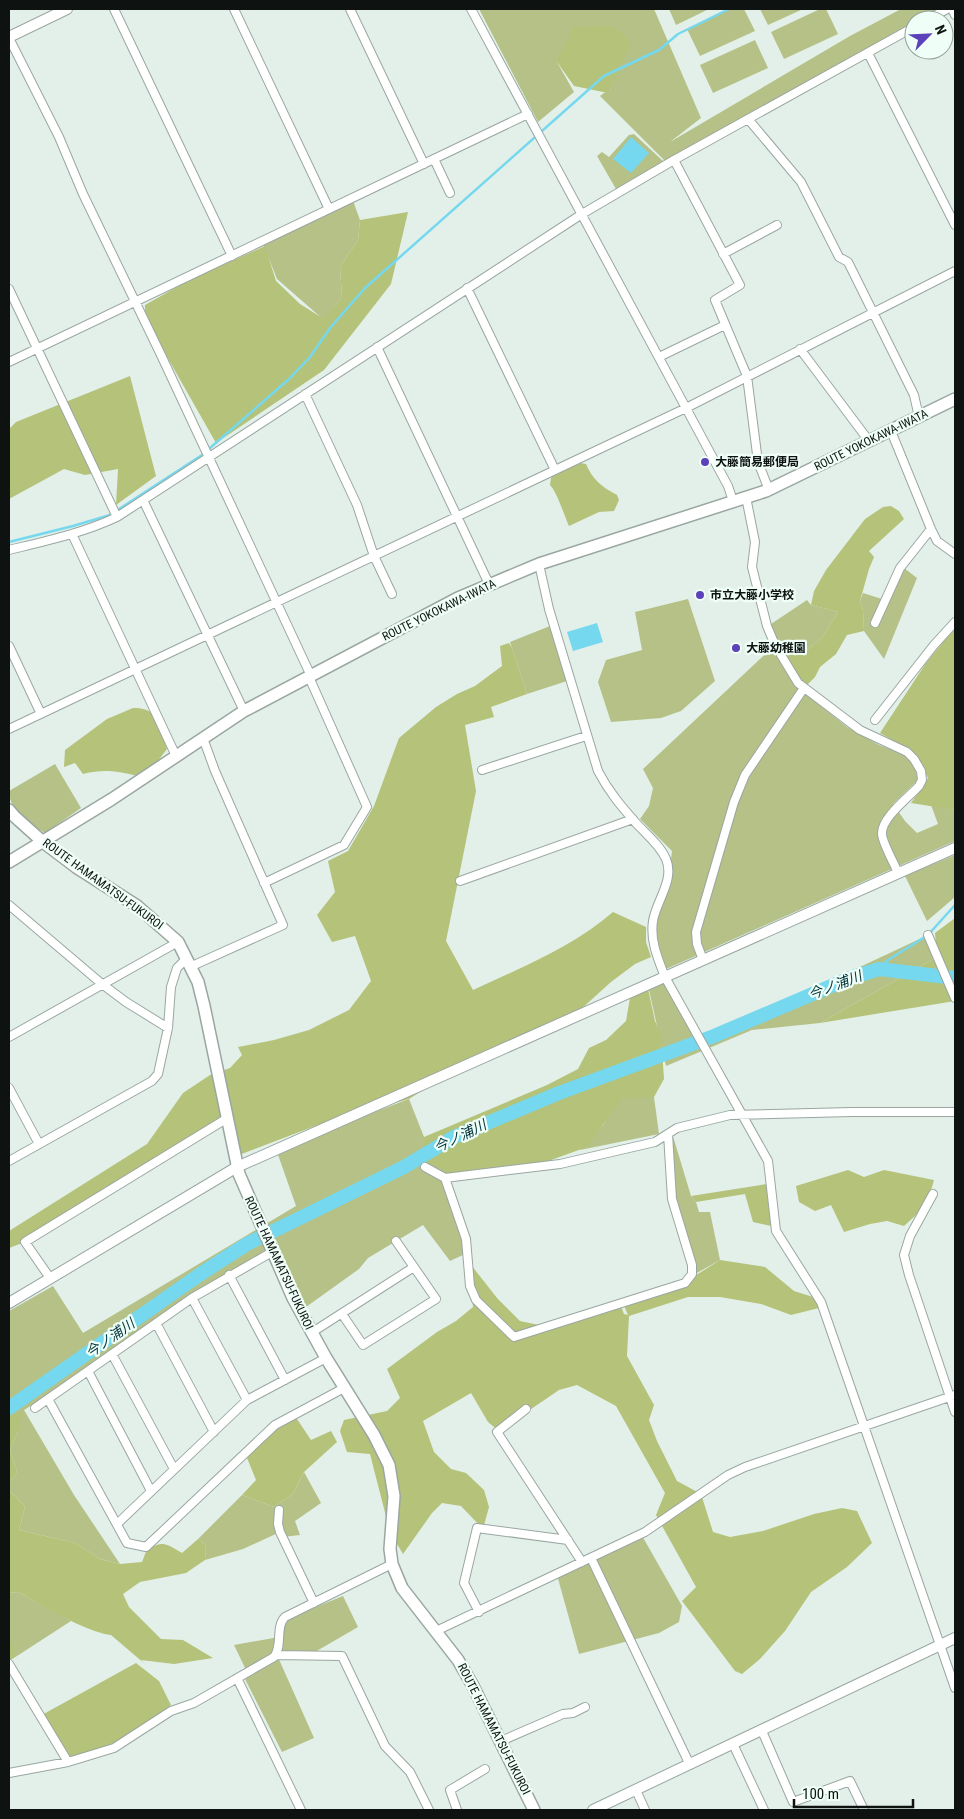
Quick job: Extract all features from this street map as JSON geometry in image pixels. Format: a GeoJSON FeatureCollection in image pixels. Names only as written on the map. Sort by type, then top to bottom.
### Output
{"type":"FeatureCollection","features":[{"type":"Feature","properties":{"kind":"main road","name":"ROUTE YOKOKAWA-IWATA"},"geometry":{"type":"LineString","coordinates":[[9,862],[112,799],[244,711],[458,598],[539,564],[769,490],[955,399]]}},
{"type":"Feature","properties":{"kind":"main road","name":"ROUTE HAMAMATSU-FUKUROI"},"geometry":{"type":"LineString","coordinates":[[9,810],[43,842],[76,867],[137,906],[178,942],[190,962],[199,984],[204,1006],[236,1167],[293,1298],[311,1333],[374,1435],[389,1465],[394,1496],[390,1532],[392,1564],[402,1588],[458,1660],[501,1741],[534,1810]]}},
{"type":"Feature","properties":{"kind":"street"},"geometry":{"type":"LineString","coordinates":[[68,9],[9,37],[59,137],[83,194],[277,603],[367,807],[344,845],[264,883]]}},
{"type":"Feature","properties":{"kind":"street"},"geometry":{"type":"LineString","coordinates":[[114,9],[232,256]]}},
{"type":"Feature","properties":{"kind":"street"},"geometry":{"type":"LineString","coordinates":[[234,9],[329,209]]}},
{"type":"Feature","properties":{"kind":"street"},"geometry":{"type":"LineString","coordinates":[[350,9],[424,164]]}},
{"type":"Feature","properties":{"kind":"street"},"geometry":{"type":"LineString","coordinates":[[472,9],[728,486],[733,501]]}},
{"type":"Feature","properties":{"kind":"street"},"geometry":{"type":"LineString","coordinates":[[952,9],[955,16]]}},
{"type":"Feature","properties":{"kind":"street"},"geometry":{"type":"LineString","coordinates":[[9,550],[72,534],[98,526],[117,517],[582,214],[674,160],[904,33]]}},
{"type":"Feature","properties":{"kind":"street"},"geometry":{"type":"LineString","coordinates":[[868,53],[955,224]]}},
{"type":"Feature","properties":{"kind":"street"},"geometry":{"type":"LineString","coordinates":[[9,362],[528,114]]}},
{"type":"Feature","properties":{"kind":"street"},"geometry":{"type":"LineString","coordinates":[[748,119],[802,182],[839,256],[848,262],[914,395],[918,417]]}},
{"type":"Feature","properties":{"kind":"street"},"geometry":{"type":"LineString","coordinates":[[434,159],[450,193]]}},
{"type":"Feature","properties":{"kind":"street"},"geometry":{"type":"LineString","coordinates":[[674,160],[740,285],[715,300],[747,376],[758,462],[769,490]]}},
{"type":"Feature","properties":{"kind":"street"},"geometry":{"type":"LineString","coordinates":[[724,254],[777,225]]}},
{"type":"Feature","properties":{"kind":"street"},"geometry":{"type":"LineString","coordinates":[[9,730],[686,408],[955,271]]}},
{"type":"Feature","properties":{"kind":"street"},"geometry":{"type":"LineString","coordinates":[[468,288],[555,470]]}},
{"type":"Feature","properties":{"kind":"street"},"geometry":{"type":"LineString","coordinates":[[9,289],[117,517]]}},
{"type":"Feature","properties":{"kind":"street"},"geometry":{"type":"LineString","coordinates":[[659,357],[725,325]]}},
{"type":"Feature","properties":{"kind":"street"},"geometry":{"type":"LineString","coordinates":[[377,347],[489,584]]}},
{"type":"Feature","properties":{"kind":"street"},"geometry":{"type":"LineString","coordinates":[[800,349],[869,441]]}},
{"type":"Feature","properties":{"kind":"street"},"geometry":{"type":"LineString","coordinates":[[305,394],[357,505],[374,556],[392,594]]}},
{"type":"Feature","properties":{"kind":"street"},"geometry":{"type":"LineString","coordinates":[[891,430],[937,540],[953,549]]}},
{"type":"Feature","properties":{"kind":"street"},"geometry":{"type":"LineString","coordinates":[[746,497],[755,542],[752,568],[768,626],[775,645],[798,683],[860,730],[907,752],[921,771],[922,780],[919,786],[887,819],[881,835],[898,873]]}},
{"type":"Feature","properties":{"kind":"street"},"geometry":{"type":"LineString","coordinates":[[143,500],[244,711]]}},
{"type":"Feature","properties":{"kind":"street"},"geometry":{"type":"LineString","coordinates":[[875,623],[900,568],[931,528]]}},
{"type":"Feature","properties":{"kind":"street"},"geometry":{"type":"LineString","coordinates":[[72,534],[176,756]]}},
{"type":"Feature","properties":{"kind":"street"},"geometry":{"type":"LineString","coordinates":[[539,564],[549,609],[598,771],[608,790],[658,847],[666,860],[668,875],[653,921],[652,937],[655,950],[665,977],[768,1161],[776,1231],[821,1302],[955,1688]]}},
{"type":"Feature","properties":{"kind":"street"},"geometry":{"type":"LineString","coordinates":[[875,720],[934,645],[955,622]]}},
{"type":"Feature","properties":{"kind":"street"},"geometry":{"type":"LineString","coordinates":[[9,646],[41,714]]}},
{"type":"Feature","properties":{"kind":"street"},"geometry":{"type":"LineString","coordinates":[[703,960],[697,944],[696,932],[734,802],[745,775],[804,688]]}},
{"type":"Feature","properties":{"kind":"street"},"geometry":{"type":"LineString","coordinates":[[482,770],[586,736]]}},
{"type":"Feature","properties":{"kind":"street"},"geometry":{"type":"LineString","coordinates":[[9,1161],[152,1081],[158,1074],[168,1028],[171,986],[177,968],[283,925],[215,771],[203,738]]}},
{"type":"Feature","properties":{"kind":"street"},"geometry":{"type":"LineString","coordinates":[[460,881],[633,819]]}},
{"type":"Feature","properties":{"kind":"street"},"geometry":{"type":"LineString","coordinates":[[9,1304],[236,1167],[955,848]]}},
{"type":"Feature","properties":{"kind":"street"},"geometry":{"type":"LineString","coordinates":[[9,905],[102,984],[126,1002],[168,1028]]}},
{"type":"Feature","properties":{"kind":"street"},"geometry":{"type":"LineString","coordinates":[[928,935],[955,998]]}},
{"type":"Feature","properties":{"kind":"street"},"geometry":{"type":"LineString","coordinates":[[9,1037],[178,942]]}},
{"type":"Feature","properties":{"kind":"street"},"geometry":{"type":"LineString","coordinates":[[9,1088],[39,1144]]}},
{"type":"Feature","properties":{"kind":"street"},"geometry":{"type":"LineString","coordinates":[[425,1167],[445,1178],[560,1164],[655,1142],[676,1128],[730,1115],[955,1112]]}},
{"type":"Feature","properties":{"kind":"street"},"geometry":{"type":"LineString","coordinates":[[50,1278],[25,1242],[226,1119]]}},
{"type":"Feature","properties":{"kind":"street"},"geometry":{"type":"LineString","coordinates":[[445,1178],[466,1239],[470,1286],[476,1300],[514,1338],[685,1283],[692,1274],[692,1266],[672,1199],[668,1134]]}},
{"type":"Feature","properties":{"kind":"street"},"geometry":{"type":"LineString","coordinates":[[933,1194],[910,1236],[904,1255],[952,1396],[955,1412]]}},
{"type":"Feature","properties":{"kind":"street"},"geometry":{"type":"LineString","coordinates":[[342,1314],[363,1345],[436,1299],[396,1241]]}},
{"type":"Feature","properties":{"kind":"street"},"geometry":{"type":"LineString","coordinates":[[35,1408],[192,1298],[272,1252]]}},
{"type":"Feature","properties":{"kind":"street"},"geometry":{"type":"LineString","coordinates":[[311,1333],[414,1267]]}},
{"type":"Feature","properties":{"kind":"street"},"geometry":{"type":"LineString","coordinates":[[229,1276],[285,1380]]}},
{"type":"Feature","properties":{"kind":"street"},"geometry":{"type":"LineString","coordinates":[[192,1298],[247,1400]]}},
{"type":"Feature","properties":{"kind":"street"},"geometry":{"type":"LineString","coordinates":[[156,1323],[214,1432]]}},
{"type":"Feature","properties":{"kind":"street"},"geometry":{"type":"LineString","coordinates":[[112,1354],[174,1469]]}},
{"type":"Feature","properties":{"kind":"street"},"geometry":{"type":"LineString","coordinates":[[117,1524],[247,1400],[326,1358]]}},
{"type":"Feature","properties":{"kind":"street"},"geometry":{"type":"LineString","coordinates":[[88,1371],[151,1491]]}},
{"type":"Feature","properties":{"kind":"street"},"geometry":{"type":"LineString","coordinates":[[48,1399],[127,1544],[146,1547],[275,1426],[344,1388]]}},
{"type":"Feature","properties":{"kind":"street"},"geometry":{"type":"LineString","coordinates":[[436,1631],[645,1532],[736,1471],[952,1396]]}},
{"type":"Feature","properties":{"kind":"street"},"geometry":{"type":"LineString","coordinates":[[526,1409],[497,1432],[582,1562]]}},
{"type":"Feature","properties":{"kind":"street"},"geometry":{"type":"LineString","coordinates":[[278,1510],[280,1532],[314,1603]]}},
{"type":"Feature","properties":{"kind":"street"},"geometry":{"type":"LineString","coordinates":[[479,1612],[464,1583],[477,1528],[568,1540]]}},
{"type":"Feature","properties":{"kind":"street"},"geometry":{"type":"LineString","coordinates":[[592,1558],[690,1765]]}},
{"type":"Feature","properties":{"kind":"street"},"geometry":{"type":"LineString","coordinates":[[276,1655],[278,1652],[281,1621],[285,1617],[392,1564]]}},
{"type":"Feature","properties":{"kind":"street"},"geometry":{"type":"LineString","coordinates":[[593,1810],[955,1638]]}},
{"type":"Feature","properties":{"kind":"street"},"geometry":{"type":"LineString","coordinates":[[9,1773],[68,1762],[114,1748],[171,1711],[194,1703],[276,1655],[342,1656],[385,1746],[410,1772],[429,1810]]}},
{"type":"Feature","properties":{"kind":"street"},"geometry":{"type":"LineString","coordinates":[[9,1664],[68,1762]]}},
{"type":"Feature","properties":{"kind":"street"},"geometry":{"type":"LineString","coordinates":[[237,1678],[301,1810]]}},
{"type":"Feature","properties":{"kind":"street"},"geometry":{"type":"LineString","coordinates":[[501,1741],[563,1714],[573,1713],[585,1707]]}},
{"type":"Feature","properties":{"kind":"street"},"geometry":{"type":"LineString","coordinates":[[762,1731],[793,1802],[850,1781],[864,1810]]}},
{"type":"Feature","properties":{"kind":"street"},"geometry":{"type":"LineString","coordinates":[[733,1744],[764,1810]]}},
{"type":"Feature","properties":{"kind":"street"},"geometry":{"type":"LineString","coordinates":[[458,1810],[450,1790],[484,1770]]}},
{"type":"Feature","properties":{"kind":"street"},"geometry":{"type":"LineString","coordinates":[[636,1790],[645,1810]]}},
{"type":"Feature","properties":{"kind":"green space"},"geometry":{"type":"Polygon","coordinates":[[[479,9],[654,9],[701,118],[670,142],[850,36],[901,9],[943,9],[904,10],[904,31],[668,164],[600,96],[611,88],[557,62],[574,92],[538,122],[479,9]]]}},
{"type":"Feature","properties":{"kind":"green space"},"geometry":{"type":"Polygon","coordinates":[[[669,9],[709,9],[676,25],[669,9]]]}},
{"type":"Feature","properties":{"kind":"green space"},"geometry":{"type":"Polygon","coordinates":[[[731,9],[744,9],[755,31],[700,56],[687,29],[731,9]]]}},
{"type":"Feature","properties":{"kind":"green space"},"geometry":{"type":"Polygon","coordinates":[[[760,9],[803,9],[768,25],[760,9]]]}},
{"type":"Feature","properties":{"kind":"green space"},"geometry":{"type":"Polygon","coordinates":[[[820,9],[826,9],[838,34],[784,59],[771,32],[820,9]]]}},
{"type":"Feature","properties":{"kind":"green space"},"geometry":{"type":"Polygon","coordinates":[[[611,26],[621,31],[631,44],[608,93],[574,86],[557,62],[573,27],[611,26]]]}},
{"type":"Feature","properties":{"kind":"green space"},"geometry":{"type":"Polygon","coordinates":[[[755,40],[768,68],[713,93],[700,65],[755,40]]]}},
{"type":"Feature","properties":{"kind":"green space"},"geometry":{"type":"Polygon","coordinates":[[[634,134],[664,162],[616,189],[597,156],[602,152],[609,157],[629,135],[634,134]]]}},
{"type":"Feature","properties":{"kind":"green space"},"geometry":{"type":"Polygon","coordinates":[[[352,198],[360,220],[358,240],[340,267],[342,297],[324,320],[277,279],[262,241],[352,198]]]}},
{"type":"Feature","properties":{"kind":"green space"},"geometry":{"type":"Polygon","coordinates":[[[408,212],[391,284],[324,370],[216,443],[145,318],[145,305],[191,279],[265,246],[276,281],[300,304],[324,319],[342,297],[340,267],[358,240],[360,220],[408,212]]]}},
{"type":"Feature","properties":{"kind":"green space"},"geometry":{"type":"Polygon","coordinates":[[[130,376],[156,476],[116,505],[118,469],[85,475],[64,469],[9,499],[9,429],[16,422],[130,376]]]}},
{"type":"Feature","properties":{"kind":"green space"},"geometry":{"type":"Polygon","coordinates":[[[580,463],[586,464],[594,478],[602,486],[617,495],[619,500],[614,511],[599,512],[569,526],[558,498],[550,485],[551,478],[553,474],[580,463]]]}},
{"type":"Feature","properties":{"kind":"green space"},"geometry":{"type":"Polygon","coordinates":[[[891,506],[899,511],[904,519],[869,551],[874,557],[860,601],[863,610],[864,631],[847,635],[836,654],[820,667],[815,677],[804,688],[776,640],[803,653],[822,638],[838,612],[811,605],[814,591],[826,570],[865,519],[883,507],[891,506]]]}},
{"type":"Feature","properties":{"kind":"green space"},"geometry":{"type":"Polygon","coordinates":[[[904,568],[917,578],[884,659],[864,631],[863,610],[860,601],[863,593],[885,600],[904,568]]]}},
{"type":"Feature","properties":{"kind":"green space"},"geometry":{"type":"Polygon","coordinates":[[[688,599],[715,681],[681,711],[661,718],[611,722],[598,682],[606,660],[642,650],[635,612],[688,599]]]}},
{"type":"Feature","properties":{"kind":"green space"},"geometry":{"type":"Polygon","coordinates":[[[807,600],[811,605],[838,612],[822,638],[803,653],[776,640],[768,626],[807,600]]]}},
{"type":"Feature","properties":{"kind":"green space"},"geometry":{"type":"Polygon","coordinates":[[[550,626],[567,681],[527,694],[510,642],[550,626]]]}},
{"type":"Feature","properties":{"kind":"green space"},"geometry":{"type":"Polygon","coordinates":[[[955,627],[955,810],[911,803],[928,778],[913,752],[880,733],[926,663],[955,627]]]}},
{"type":"Feature","properties":{"kind":"green space"},"geometry":{"type":"Polygon","coordinates":[[[509,643],[527,694],[491,707],[494,717],[465,725],[476,791],[446,941],[473,990],[564,946],[613,912],[646,927],[646,942],[651,957],[635,964],[611,982],[570,1019],[457,1069],[409,1099],[315,1126],[234,1157],[227,1119],[25,1242],[9,1248],[9,1231],[147,1144],[183,1093],[210,1075],[230,1068],[242,1055],[238,1047],[274,1040],[309,1030],[349,1010],[371,981],[355,936],[332,942],[317,915],[335,892],[328,861],[348,851],[374,806],[399,738],[436,707],[475,686],[502,666],[500,646],[509,643]]]}},
{"type":"Feature","properties":{"kind":"green space"},"geometry":{"type":"Polygon","coordinates":[[[775,645],[802,691],[847,727],[879,745],[905,755],[915,768],[918,780],[893,804],[905,821],[917,833],[938,824],[931,805],[955,810],[955,841],[666,969],[653,928],[667,894],[672,851],[640,819],[649,806],[653,788],[643,769],[775,645]]]}},
{"type":"Feature","properties":{"kind":"green space"},"geometry":{"type":"Polygon","coordinates":[[[133,708],[149,711],[158,720],[161,727],[167,749],[154,766],[137,776],[110,771],[83,774],[75,763],[64,767],[65,750],[107,719],[133,708]]]}},
{"type":"Feature","properties":{"kind":"green space"},"geometry":{"type":"Polygon","coordinates":[[[55,764],[81,808],[45,833],[21,816],[13,805],[9,791],[55,764]]]}},
{"type":"Feature","properties":{"kind":"green space"},"geometry":{"type":"Polygon","coordinates":[[[955,855],[955,897],[927,921],[905,876],[955,855]]]}},
{"type":"Feature","properties":{"kind":"green space"},"geometry":{"type":"Polygon","coordinates":[[[955,918],[955,1001],[820,1023],[937,957],[935,933],[955,918]]]}},
{"type":"Feature","properties":{"kind":"green space"},"geometry":{"type":"Polygon","coordinates":[[[928,935],[937,957],[820,1023],[752,1030],[666,1066],[649,990],[666,982],[696,1042],[928,935]]]}},
{"type":"Feature","properties":{"kind":"green space"},"geometry":{"type":"Polygon","coordinates":[[[647,984],[655,1021],[661,1035],[664,1079],[654,1097],[622,1098],[587,1147],[529,1168],[450,1178],[424,1163],[424,1137],[547,1085],[578,1069],[589,1048],[606,1040],[626,1021],[630,998],[647,984]]]}},
{"type":"Feature","properties":{"kind":"green space"},"geometry":{"type":"Polygon","coordinates":[[[621,1095],[654,1097],[659,1134],[580,1150],[603,1125],[621,1095]]]}},
{"type":"Feature","properties":{"kind":"green space"},"geometry":{"type":"Polygon","coordinates":[[[409,1099],[424,1137],[425,1167],[445,1178],[467,1253],[450,1261],[423,1225],[368,1258],[359,1269],[306,1307],[277,1242],[101,1362],[24,1410],[74,1495],[120,1564],[100,1559],[75,1543],[19,1530],[25,1506],[9,1490],[9,1483],[17,1472],[10,1449],[18,1431],[9,1418],[9,1311],[53,1286],[83,1333],[296,1206],[276,1149],[409,1099]]]}},
{"type":"Feature","properties":{"kind":"green space"},"geometry":{"type":"Polygon","coordinates":[[[672,1133],[691,1196],[696,1202],[699,1212],[710,1212],[720,1260],[688,1278],[692,1273],[671,1195],[672,1133]]]}},
{"type":"Feature","properties":{"kind":"green space"},"geometry":{"type":"Polygon","coordinates":[[[848,1170],[864,1177],[884,1170],[934,1180],[927,1205],[904,1226],[887,1221],[844,1232],[831,1205],[815,1211],[799,1202],[796,1186],[848,1170]]]}},
{"type":"Feature","properties":{"kind":"green space"},"geometry":{"type":"Polygon","coordinates":[[[767,1184],[771,1226],[753,1222],[745,1194],[696,1202],[691,1196],[767,1184]]]}},
{"type":"Feature","properties":{"kind":"green space"},"geometry":{"type":"Polygon","coordinates":[[[720,1260],[765,1267],[794,1291],[813,1297],[819,1308],[791,1315],[761,1304],[720,1297],[688,1297],[629,1316],[627,1356],[654,1405],[649,1420],[677,1481],[701,1494],[713,1532],[730,1537],[763,1531],[814,1514],[842,1508],[857,1511],[872,1543],[847,1567],[811,1592],[785,1631],[760,1659],[742,1674],[735,1671],[682,1601],[696,1587],[656,1515],[665,1493],[616,1406],[577,1385],[559,1390],[499,1431],[488,1422],[471,1393],[423,1421],[434,1452],[451,1469],[466,1473],[484,1490],[489,1507],[483,1529],[461,1506],[442,1503],[432,1513],[403,1554],[390,1532],[370,1454],[347,1452],[340,1431],[344,1420],[387,1411],[400,1398],[387,1369],[473,1307],[468,1261],[497,1298],[520,1321],[553,1328],[620,1304],[624,1314],[628,1315],[623,1303],[682,1284],[720,1260]]]}},
{"type":"Feature","properties":{"kind":"green space"},"geometry":{"type":"Polygon","coordinates":[[[23,1411],[18,1431],[10,1449],[17,1472],[9,1483],[9,1417],[23,1411]]]}},
{"type":"Feature","properties":{"kind":"green space"},"geometry":{"type":"Polygon","coordinates":[[[297,1419],[311,1440],[331,1431],[337,1442],[304,1472],[293,1494],[274,1507],[242,1495],[256,1480],[245,1453],[282,1421],[297,1419]]]}},
{"type":"Feature","properties":{"kind":"green space"},"geometry":{"type":"Polygon","coordinates":[[[304,1472],[321,1503],[295,1521],[300,1535],[282,1537],[280,1532],[243,1549],[205,1560],[206,1545],[198,1539],[242,1495],[274,1507],[293,1494],[304,1472]]]}},
{"type":"Feature","properties":{"kind":"green space"},"geometry":{"type":"Polygon","coordinates":[[[9,1490],[25,1506],[19,1530],[75,1543],[100,1559],[120,1564],[142,1562],[147,1549],[158,1545],[169,1545],[182,1553],[198,1539],[206,1545],[205,1560],[186,1573],[140,1582],[123,1594],[129,1607],[161,1639],[183,1640],[213,1658],[174,1664],[141,1660],[145,1664],[111,1635],[76,1624],[18,1592],[9,1593],[9,1490]]]}},
{"type":"Feature","properties":{"kind":"green space"},"geometry":{"type":"Polygon","coordinates":[[[641,1534],[682,1606],[679,1622],[659,1633],[579,1654],[557,1575],[641,1534]]]}},
{"type":"Feature","properties":{"kind":"green space"},"geometry":{"type":"Polygon","coordinates":[[[18,1592],[71,1621],[17,1656],[9,1641],[9,1593],[18,1592]]]}},
{"type":"Feature","properties":{"kind":"green space"},"geometry":{"type":"Polygon","coordinates":[[[343,1596],[358,1627],[308,1656],[277,1655],[314,1738],[282,1752],[245,1679],[247,1672],[234,1645],[279,1637],[281,1621],[343,1596]]]}},
{"type":"Feature","properties":{"kind":"green space"},"geometry":{"type":"Polygon","coordinates":[[[9,1639],[17,1656],[9,1661],[9,1639]]]}},
{"type":"Feature","properties":{"kind":"green space"},"geometry":{"type":"Polygon","coordinates":[[[136,1663],[159,1681],[171,1705],[114,1748],[68,1762],[40,1716],[136,1663]]]}},
{"type":"Feature","properties":{"kind":"water"},"geometry":{"type":"Polygon","coordinates":[[[631,137],[649,153],[631,173],[613,159],[631,137]]]}},
{"type":"Feature","properties":{"kind":"water"},"geometry":{"type":"Polygon","coordinates":[[[597,623],[603,642],[573,651],[567,632],[597,623]]]}},
{"type":"Feature","properties":{"kind":"waterway"},"geometry":{"type":"LineString","coordinates":[[9,542],[110,515],[202,455],[289,379],[310,357],[330,328],[365,288],[604,76],[659,50],[678,34],[729,9]]}},
{"type":"Feature","properties":{"kind":"waterway"},"geometry":{"type":"LineString","coordinates":[[879,969],[888,960],[928,935],[955,905]]}},
{"type":"Feature","properties":{"kind":"waterway","name":"今ノ浦川"},"geometry":{"type":"LineString","coordinates":[[9,1408],[199,1275],[247,1244],[404,1167],[454,1137],[559,1093],[714,1036],[850,978],[879,969],[955,978]]}},
{"type":"Feature","properties":{"kind":"place","name":"大藤簡易郵便局"},"geometry":{"type":"Point","coordinates":[705,462]}},
{"type":"Feature","properties":{"kind":"place","name":"市立大藤小学校"},"geometry":{"type":"Point","coordinates":[700,595]}},
{"type":"Feature","properties":{"kind":"place","name":"大藤幼稚園"},"geometry":{"type":"Point","coordinates":[736,648]}}]}
